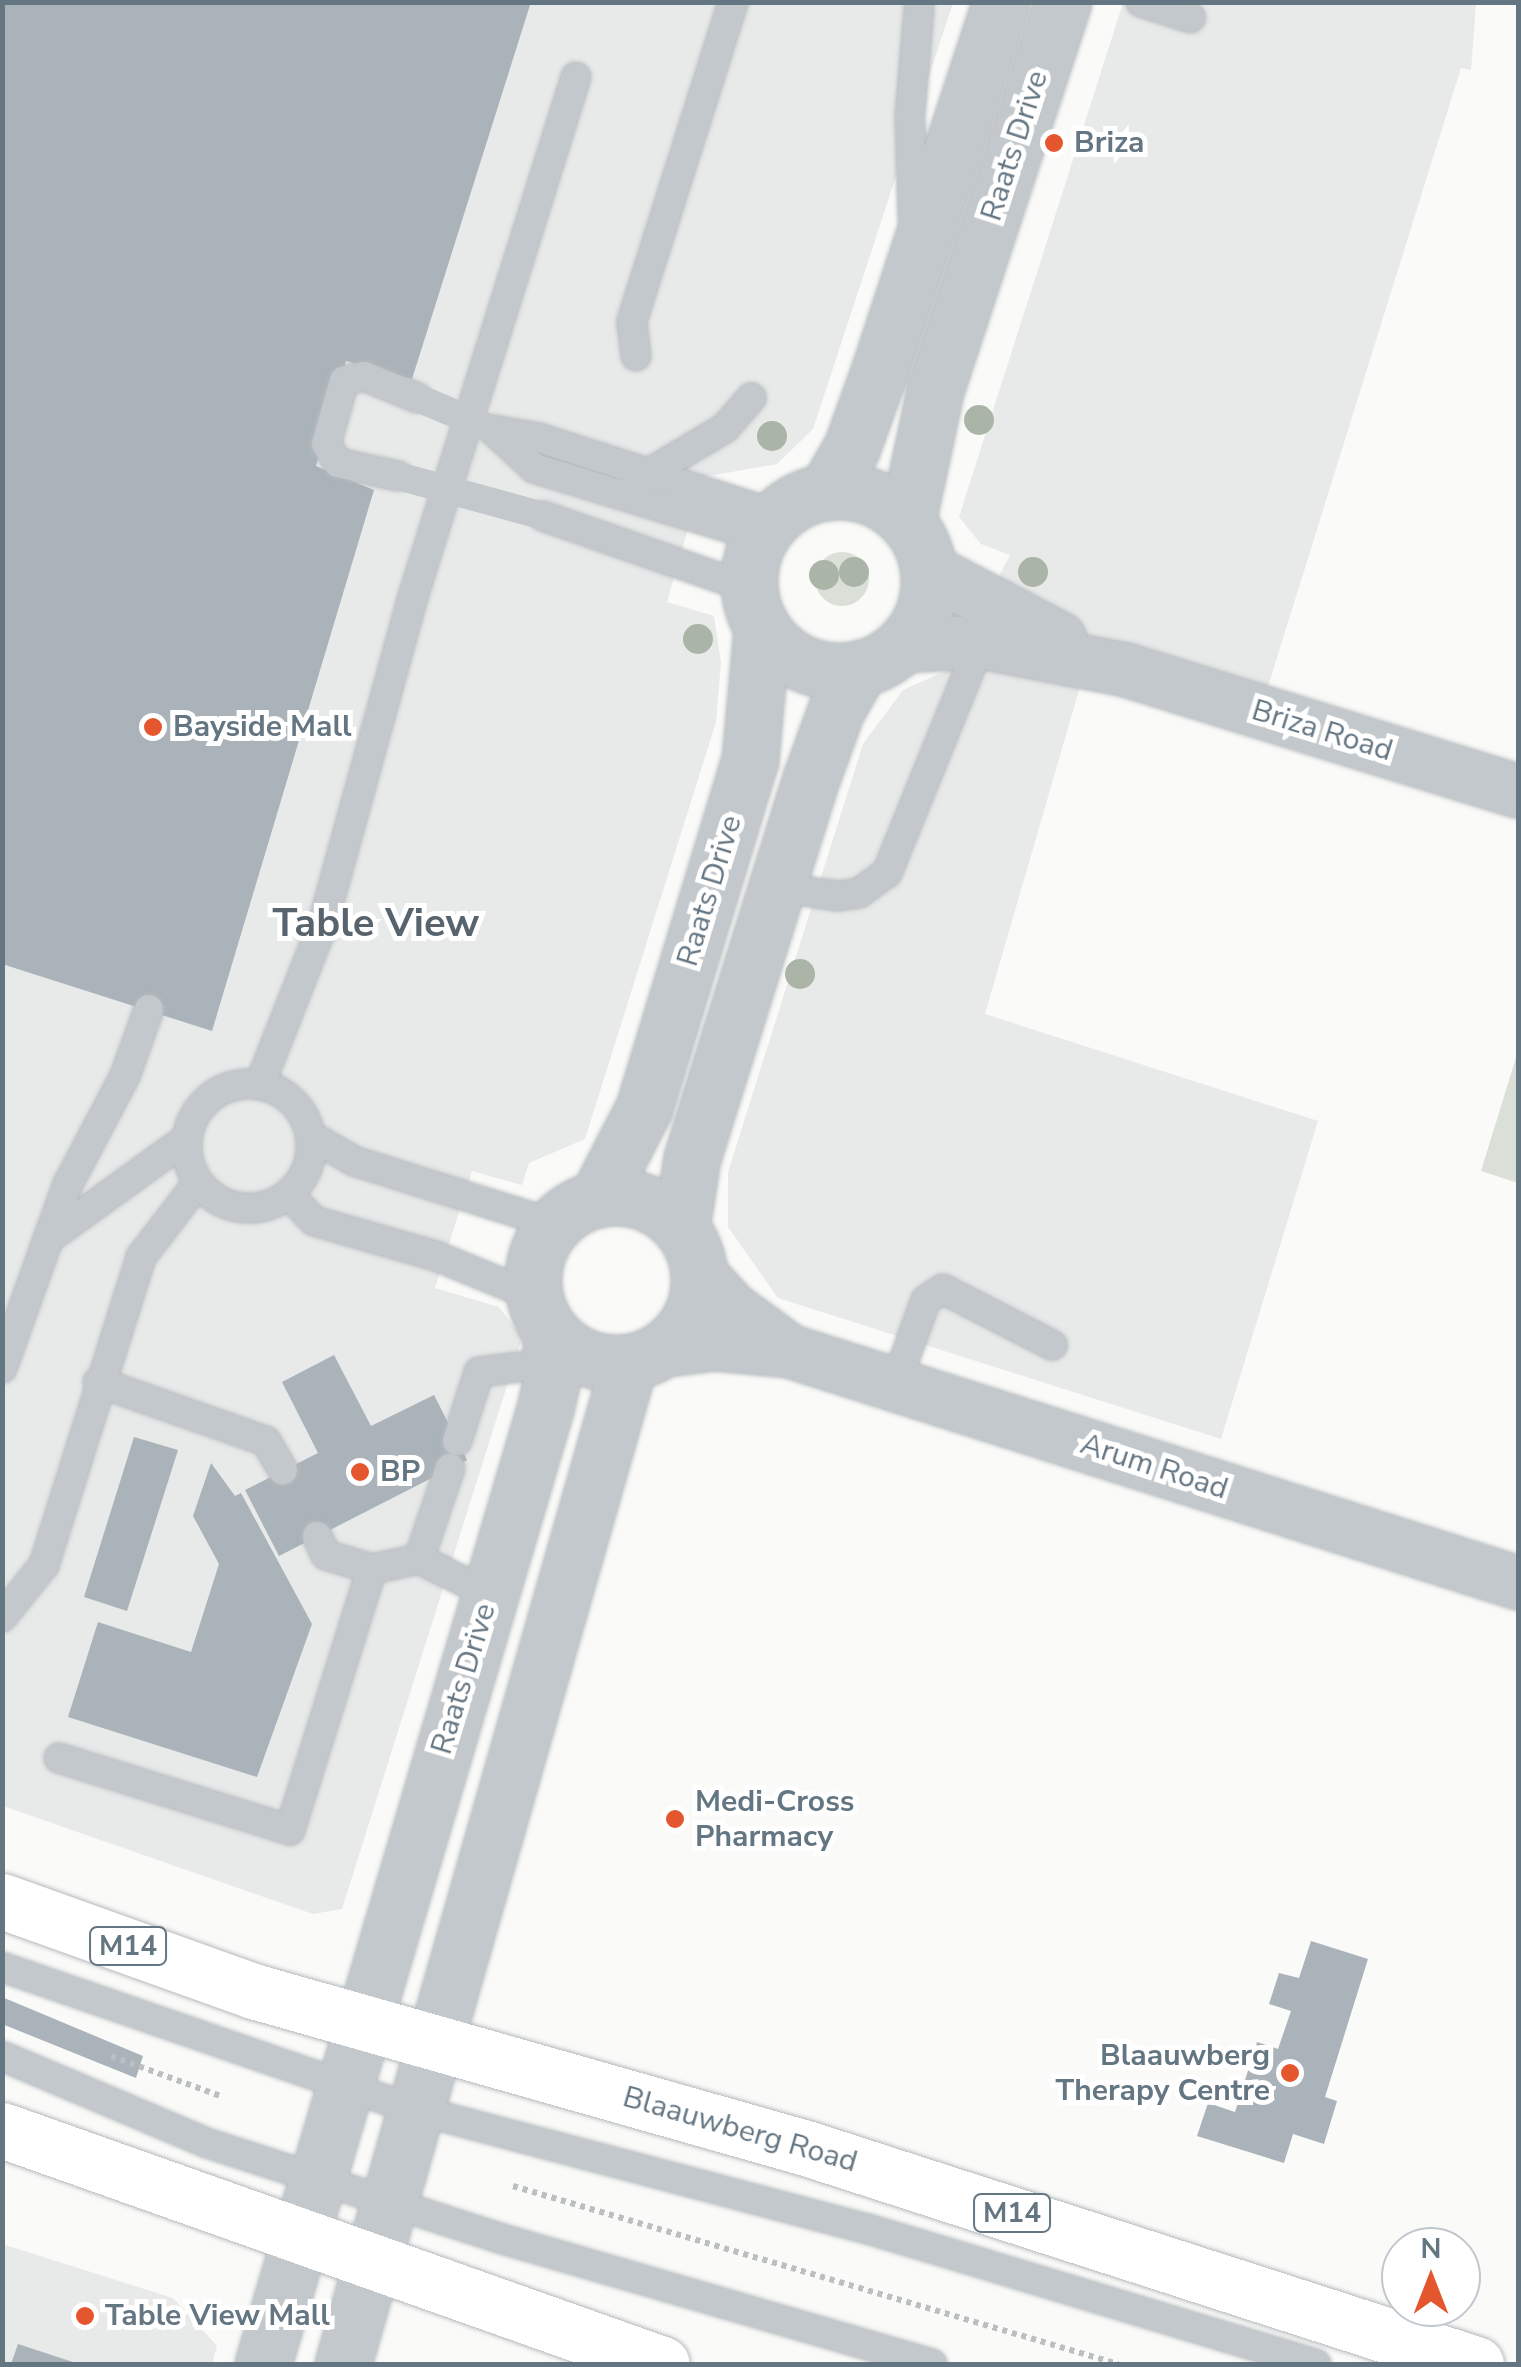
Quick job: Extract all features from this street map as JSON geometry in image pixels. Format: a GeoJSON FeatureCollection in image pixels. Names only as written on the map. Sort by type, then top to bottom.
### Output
{"type":"FeatureCollection","features":[{"type":"Feature","properties":{"kind":"main road","name":"Blaauwberg Road"},"geometry":{"type":"LineString","coordinates":[[2,1901],[360,2024],[806,2148],[1476,2364]]}},
{"type":"Feature","properties":{"kind":"main road"},"geometry":{"type":"LineString","coordinates":[[2,2130],[374,2266],[662,2364]]}},
{"type":"Feature","properties":{"kind":"street","name":"Raats Drive"},"geometry":{"type":"LineString","coordinates":[[576,1211],[626,1155],[644,1108],[750,760],[775,552],[852,447],[1001,2]]}},
{"type":"Feature","properties":{"kind":"street","name":"Raats Drive"},"geometry":{"type":"LineString","coordinates":[[918,546],[935,391],[1062,2]]}},
{"type":"Feature","properties":{"kind":"street"},"geometry":{"type":"LineString","coordinates":[[878,500],[918,546],[924,611],[881,657],[838,671],[794,659],[775,552],[878,500]]}},
{"type":"Feature","properties":{"kind":"street","name":"Briza Road"},"geometry":{"type":"LineString","coordinates":[[918,546],[1126,670]]}},
{"type":"Feature","properties":{"kind":"street","name":"Briza Road"},"geometry":{"type":"LineString","coordinates":[[881,657],[981,642],[1126,670],[1518,791]]}},
{"type":"Feature","properties":{"kind":"street","name":"Raats Drive"},"geometry":{"type":"LineString","coordinates":[[690,1251],[692,1158],[776,887],[836,710],[881,657]]}},
{"type":"Feature","properties":{"kind":"street"},"geometry":{"type":"LineString","coordinates":[[342,2364],[374,2266],[432,2043],[645,1357],[691,1318],[690,1251],[652,1204],[576,1211],[537,1251],[545,1330],[577,1354],[645,1357]]}},
{"type":"Feature","properties":{"kind":"street","name":"Arum Road"},"geometry":{"type":"LineString","coordinates":[[690,1251],[732,1309],[789,1351]]}},
{"type":"Feature","properties":{"kind":"street","name":"Raats Drive"},"geometry":{"type":"LineString","coordinates":[[263,2364],[342,2084],[489,1594],[545,1330]]}},
{"type":"Feature","properties":{"kind":"street","name":"Arum Road"},"geometry":{"type":"LineString","coordinates":[[645,1357],[715,1344],[789,1351],[1518,1583]]}},
{"type":"Feature","properties":{"kind":"lane"},"geometry":{"type":"LineString","coordinates":[[636,356],[632,321],[733,2]]}},
{"type":"Feature","properties":{"kind":"lane"},"geometry":{"type":"LineString","coordinates":[[1141,2],[1191,18]]}},
{"type":"Feature","properties":{"kind":"lane"},"geometry":{"type":"LineString","coordinates":[[914,265],[910,116],[918,8]]}},
{"type":"Feature","properties":{"kind":"lane"},"geometry":{"type":"LineString","coordinates":[[260,1084],[322,927],[412,600],[576,77]]}},
{"type":"Feature","properties":{"kind":"lane"},"geometry":{"type":"LineString","coordinates":[[364,376],[492,430],[578,452],[634,484],[775,552],[543,516],[338,463],[326,444],[344,381],[364,376]]}},
{"type":"Feature","properties":{"kind":"lane"},"geometry":{"type":"LineString","coordinates":[[492,430],[534,468],[569,480],[634,484],[725,428],[751,398]]}},
{"type":"Feature","properties":{"kind":"lane"},"geometry":{"type":"LineString","coordinates":[[776,887],[838,896],[859,892],[887,872],[981,642]]}},
{"type":"Feature","properties":{"kind":"lane"},"geometry":{"type":"LineString","coordinates":[[2,1368],[48,1239],[148,1009]]}},
{"type":"Feature","properties":{"kind":"lane"},"geometry":{"type":"LineString","coordinates":[[48,1239],[186,1139],[204,1102],[240,1084],[260,1084],[294,1102],[311,1136],[354,1161],[576,1211]]}},
{"type":"Feature","properties":{"kind":"lane"},"geometry":{"type":"LineString","coordinates":[[186,1139],[197,1184],[229,1205],[250,1208],[288,1194],[303,1178],[311,1136]]}},
{"type":"Feature","properties":{"kind":"lane"},"geometry":{"type":"LineString","coordinates":[[2,1617],[44,1564],[98,1382],[141,1257],[197,1184]]}},
{"type":"Feature","properties":{"kind":"lane"},"geometry":{"type":"LineString","coordinates":[[288,1194],[314,1220],[436,1256],[545,1330],[479,1372],[419,1559]]}},
{"type":"Feature","properties":{"kind":"lane"},"geometry":{"type":"LineString","coordinates":[[895,1384],[926,1300],[943,1288],[1052,1344]]}},
{"type":"Feature","properties":{"kind":"lane"},"geometry":{"type":"LineString","coordinates":[[98,1382],[266,1441],[283,1471]]}},
{"type":"Feature","properties":{"kind":"lane"},"geometry":{"type":"LineString","coordinates":[[317,1536],[326,1555],[372,1568],[419,1559],[489,1594]]}},
{"type":"Feature","properties":{"kind":"lane"},"geometry":{"type":"LineString","coordinates":[[59,1758],[290,1830],[372,1568]]}},
{"type":"Feature","properties":{"kind":"lane"},"geometry":{"type":"LineString","coordinates":[[2,1967],[413,2110],[868,2230],[1316,2364]]}},
{"type":"Feature","properties":{"kind":"lane"},"geometry":{"type":"LineString","coordinates":[[2,2056],[208,2143],[390,2203],[932,2364]]}},
{"type":"Feature","properties":{"kind":"path"},"geometry":{"type":"LineString","coordinates":[[139,2068],[223,2098]]}},
{"type":"Feature","properties":{"kind":"path"},"geometry":{"type":"LineString","coordinates":[[512,2186],[1118,2364]]}},
{"type":"Feature","properties":{"kind":"shaded area"},"geometry":{"type":"Polygon","coordinates":[[[2,3],[953,3],[813,429],[777,464],[703,477],[667,602],[714,616],[721,662],[716,722],[585,1139],[529,1163],[522,1185],[472,1171],[435,1288],[499,1307],[522,1338],[342,1909],[313,1914],[3,1806],[2,3]]]}},
{"type":"Feature","properties":{"kind":"shaded area"},"geometry":{"type":"Polygon","coordinates":[[[1123,3],[1476,3],[1471,70],[1461,68],[1260,712],[1088,659],[985,1014],[1318,1121],[1221,1439],[778,1298],[728,1227],[728,1172],[863,744],[903,690],[950,669],[1010,555],[981,544],[959,517],[1123,3]]]}},
{"type":"Feature","properties":{"kind":"shaded area"},"geometry":{"type":"Polygon","coordinates":[[[842,552],[861,560],[869,579],[861,598],[842,606],[823,598],[815,579],[823,560],[842,552]]]}},
{"type":"Feature","properties":{"kind":"shaded area"},"geometry":{"type":"Polygon","coordinates":[[[1518,1051],[1518,1183],[1481,1171],[1518,1051]]]}},
{"type":"Feature","properties":{"kind":"shaded area","name":"Table View Mall"},"geometry":{"type":"Polygon","coordinates":[[[2,2244],[173,2298],[217,2346],[212,2364],[3,2364],[2,2244]]]}},
{"type":"Feature","properties":{"kind":"building","name":"Bayside Mall"},"geometry":{"type":"Polygon","coordinates":[[[2,2],[531,2],[412,379],[346,361],[316,466],[374,490],[212,1031],[2,964],[2,2]]]}},
{"type":"Feature","properties":{"kind":"building"},"geometry":{"type":"Polygon","coordinates":[[[334,1355],[371,1426],[434,1395],[467,1460],[279,1556],[245,1490],[318,1453],[282,1382],[334,1355]]]}},
{"type":"Feature","properties":{"kind":"building"},"geometry":{"type":"Polygon","coordinates":[[[134,1437],[178,1450],[127,1611],[84,1597],[134,1437]]]}},
{"type":"Feature","properties":{"kind":"building"},"geometry":{"type":"Polygon","coordinates":[[[211,1463],[235,1496],[241,1493],[312,1624],[257,1777],[68,1717],[98,1622],[191,1652],[219,1564],[193,1516],[211,1463]]]}},
{"type":"Feature","properties":{"kind":"building","name":"Blaauwberg Therapy Centre"},"geometry":{"type":"Polygon","coordinates":[[[1311,1941],[1368,1959],[1325,2097],[1337,2101],[1324,2144],[1293,2134],[1284,2163],[1197,2136],[1208,2103],[1235,2112],[1257,2042],[1278,2049],[1291,2011],[1269,2004],[1279,1973],[1299,1978],[1311,1941]]]}},
{"type":"Feature","properties":{"kind":"building"},"geometry":{"type":"Polygon","coordinates":[[[2,1997],[143,2056],[136,2078],[2,2024],[2,1997]]]}},
{"type":"Feature","properties":{"kind":"building"},"geometry":{"type":"Polygon","coordinates":[[[18,2344],[79,2364],[11,2364],[18,2344]]]}},
{"type":"Feature","properties":{"kind":"place","name":"Briza"},"geometry":{"type":"Point","coordinates":[1054,143]}},
{"type":"Feature","properties":{"kind":"place","name":"Bayside Mall"},"geometry":{"type":"Point","coordinates":[153,727]}},
{"type":"Feature","properties":{"kind":"place","name":"BP"},"geometry":{"type":"Point","coordinates":[360,1472]}},
{"type":"Feature","properties":{"kind":"place","name":"Medi-Cross Pharmacy"},"geometry":{"type":"Point","coordinates":[675,1819]}},
{"type":"Feature","properties":{"kind":"place","name":"Blaauwberg Therapy Centre"},"geometry":{"type":"Point","coordinates":[1290,2073]}},
{"type":"Feature","properties":{"kind":"place","name":"Table View Mall"},"geometry":{"type":"Point","coordinates":[85,2316]}},
{"type":"Feature","properties":{"kind":"district","name":"Table View"},"geometry":{"type":"Point","coordinates":[376,923]}}]}
